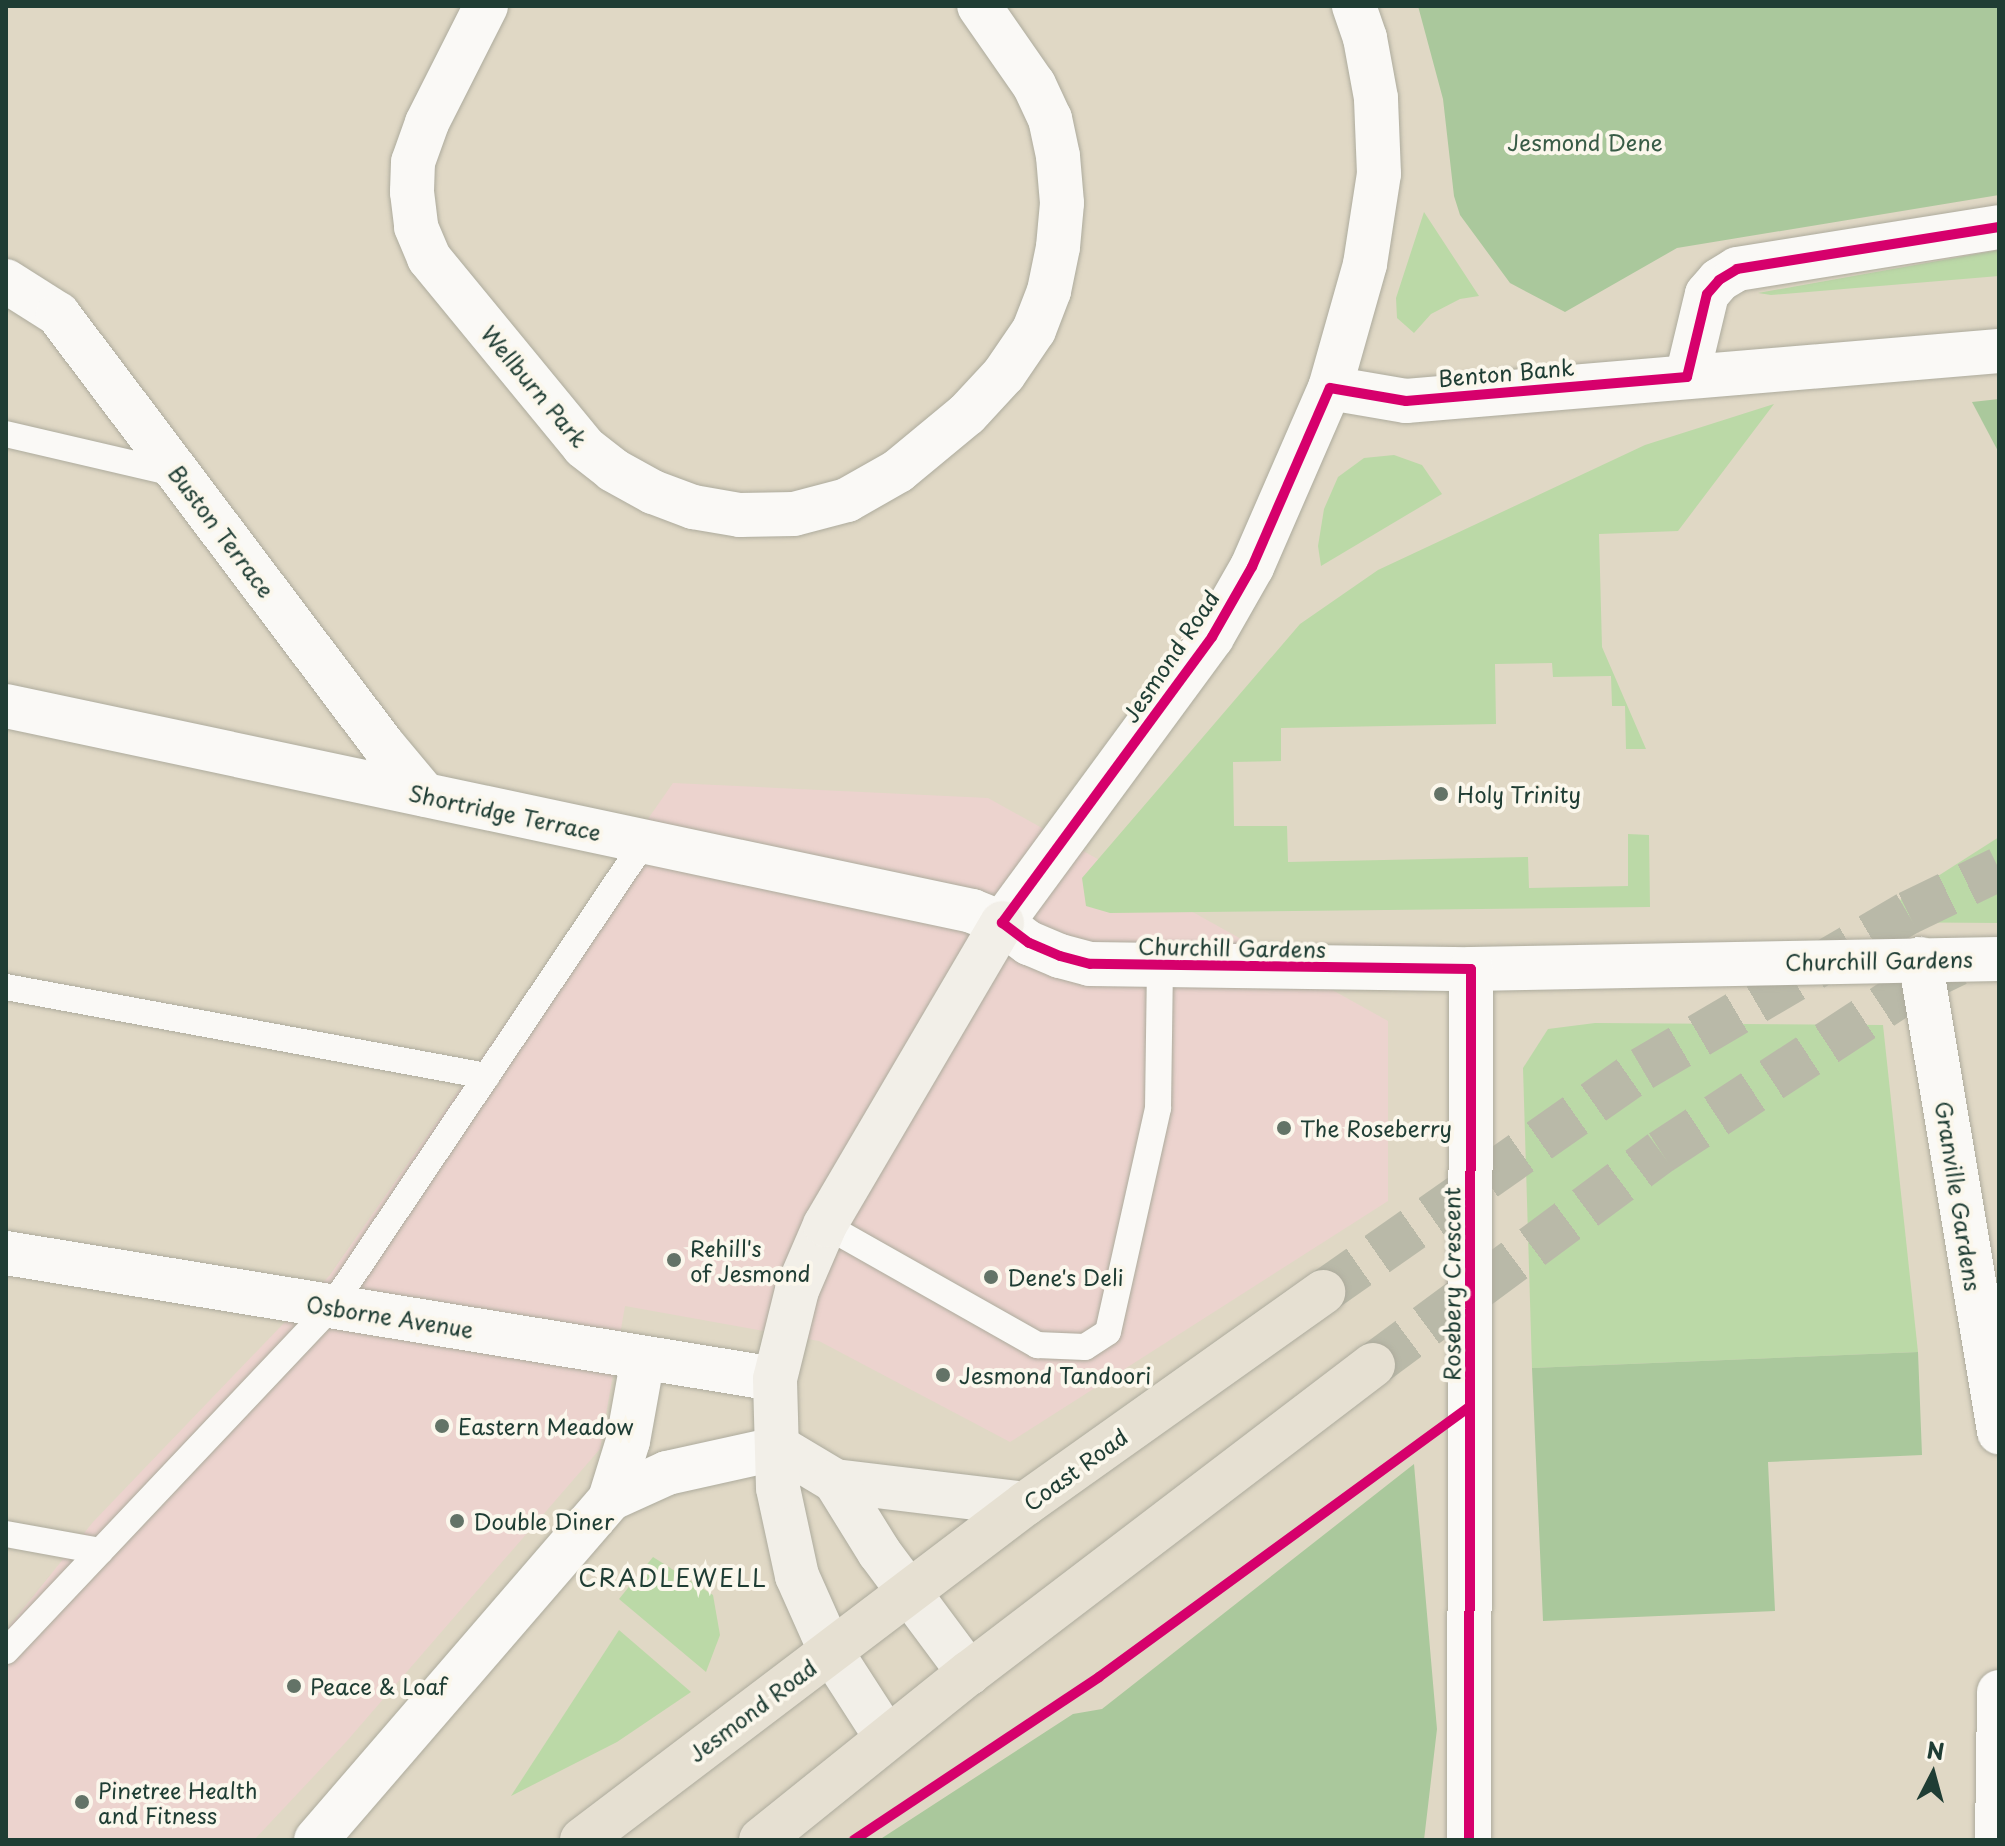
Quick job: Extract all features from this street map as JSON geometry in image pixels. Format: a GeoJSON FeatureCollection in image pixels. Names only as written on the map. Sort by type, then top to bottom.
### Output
{"type":"FeatureCollection","features":[{"type":"Feature","properties":{"kind":"highway","name":"Coast Road"},"geometry":{"type":"LineString","coordinates":[[830,1650],[1025,1504],[1323,1292]]}},
{"type":"Feature","properties":{"kind":"highway"},"geometry":{"type":"LineString","coordinates":[[761,1840],[886,1737],[1373,1365]]}},
{"type":"Feature","properties":{"kind":"highway","name":"Jesmond Road"},"geometry":{"type":"LineString","coordinates":[[582,1840],[830,1650]]}},
{"type":"Feature","properties":{"kind":"street","name":"Wellburn Park"},"geometry":{"type":"LineString","coordinates":[[486,6],[427,123],[413,162],[416,227],[429,258],[594,454],[653,492],[693,507],[740,515],[794,514],[847,500],[898,471],[967,414],[1004,374],[1034,330],[1049,291],[1058,247],[1062,203],[1058,156],[1050,119],[1034,85],[979,6]]}},
{"type":"Feature","properties":{"kind":"street","name":"Jesmond Road"},"geometry":{"type":"LineString","coordinates":[[830,1650],[797,1576],[784,1530],[778,1488],[780,1448],[775,1379],[797,1290],[825,1225],[1002,923],[1212,637],[1252,567],[1330,388],[1365,264],[1379,174],[1376,98],[1365,38],[1354,6]]}},
{"type":"Feature","properties":{"kind":"street"},"geometry":{"type":"LineString","coordinates":[[1687,377],[1707,294],[1719,280],[1737,269],[1999,227]]}},
{"type":"Feature","properties":{"kind":"street","name":"Buston Terrace"},"geometry":{"type":"LineString","coordinates":[[6,281],[58,314],[383,745],[425,795]]}},
{"type":"Feature","properties":{"kind":"street","name":"Benton Bank"},"geometry":{"type":"LineString","coordinates":[[1330,388],[1406,401],[1999,351]]}},
{"type":"Feature","properties":{"kind":"street","name":"Shortridge Terrace"},"geometry":{"type":"LineString","coordinates":[[6,706],[972,911],[1002,923]]}},
{"type":"Feature","properties":{"kind":"street","name":"Churchill Gardens"},"geometry":{"type":"LineString","coordinates":[[1002,923],[1029,943],[1060,956],[1090,964],[1160,967],[1471,969],[1999,959]]}},
{"type":"Feature","properties":{"kind":"street","name":"Granville Gardens"},"geometry":{"type":"LineString","coordinates":[[1920,959],[1999,1432]]}},
{"type":"Feature","properties":{"kind":"street","name":"Rosebery Crescent"},"geometry":{"type":"LineString","coordinates":[[1469,1840],[1471,969]]}},
{"type":"Feature","properties":{"kind":"street","name":"Osborne Avenue"},"geometry":{"type":"LineString","coordinates":[[6,1253],[775,1379]]}},
{"type":"Feature","properties":{"kind":"street"},"geometry":{"type":"LineString","coordinates":[[316,1840],[610,1499],[628,1441],[643,1358]]}},
{"type":"Feature","properties":{"kind":"street"},"geometry":{"type":"LineString","coordinates":[[610,1499],[667,1473],[780,1448],[835,1481],[1025,1504]]}},
{"type":"Feature","properties":{"kind":"street"},"geometry":{"type":"LineString","coordinates":[[835,1481],[860,1524],[969,1673]]}},
{"type":"Feature","properties":{"kind":"street"},"geometry":{"type":"LineString","coordinates":[[830,1650],[886,1737]]}},
{"type":"Feature","properties":{"kind":"street"},"geometry":{"type":"LineString","coordinates":[[1997,1840],[1999,1692]]}},
{"type":"Feature","properties":{"kind":"lane"},"geometry":{"type":"LineString","coordinates":[[6,434],[181,475]]}},
{"type":"Feature","properties":{"kind":"lane"},"geometry":{"type":"LineString","coordinates":[[6,1651],[332,1306],[644,842]]}},
{"type":"Feature","properties":{"kind":"lane"},"geometry":{"type":"LineString","coordinates":[[825,1225],[1037,1345],[1085,1347],[1108,1332],[1158,1108],[1160,967]]}},
{"type":"Feature","properties":{"kind":"lane"},"geometry":{"type":"LineString","coordinates":[[6,987],[487,1076]]}},
{"type":"Feature","properties":{"kind":"lane"},"geometry":{"type":"LineString","coordinates":[[6,1534],[100,1551]]}},
{"type":"Feature","properties":{"kind":"shaded area"},"geometry":{"type":"Polygon","coordinates":[[[673,783],[988,798],[1388,1021],[1388,1201],[1010,1442],[819,1341],[625,1306],[600,1449],[346,1742],[254,1840],[6,1840],[6,1630],[93,1522],[330,1275],[673,783]]]}},
{"type":"Feature","properties":{"kind":"green space","name":"Jesmond Dene"},"geometry":{"type":"Polygon","coordinates":[[[1418,6],[1999,6],[1999,195],[1677,248],[1565,312],[1510,283],[1460,215],[1454,196],[1443,99],[1418,6]]]}},
{"type":"Feature","properties":{"kind":"green space"},"geometry":{"type":"Polygon","coordinates":[[[1424,212],[1479,296],[1460,299],[1431,314],[1414,333],[1397,318],[1396,298],[1424,212]]]}},
{"type":"Feature","properties":{"kind":"green space"},"geometry":{"type":"Polygon","coordinates":[[[1999,250],[1999,276],[1771,295],[1758,293],[1999,250]]]}},
{"type":"Feature","properties":{"kind":"green space"},"geometry":{"type":"Polygon","coordinates":[[[1999,399],[1999,453],[1972,402],[1999,399]]]}},
{"type":"Feature","properties":{"kind":"green space"},"geometry":{"type":"Polygon","coordinates":[[[1774,404],[1678,531],[1599,534],[1602,647],[1646,749],[1626,749],[1625,706],[1612,706],[1611,676],[1553,677],[1552,663],[1495,664],[1496,724],[1281,728],[1281,761],[1233,762],[1234,826],[1287,826],[1288,862],[1528,857],[1529,888],[1628,886],[1628,834],[1649,835],[1650,907],[1110,913],[1086,906],[1082,878],[1300,624],[1378,570],[1645,445],[1774,404]]]}},
{"type":"Feature","properties":{"kind":"green space"},"geometry":{"type":"Polygon","coordinates":[[[1394,455],[1422,465],[1442,494],[1321,566],[1318,546],[1324,509],[1338,477],[1364,458],[1394,455]]]}},
{"type":"Feature","properties":{"kind":"green space"},"geometry":{"type":"Polygon","coordinates":[[[1999,837],[1999,923],[1866,922],[1999,837]]]}},
{"type":"Feature","properties":{"kind":"green space"},"geometry":{"type":"Polygon","coordinates":[[[1595,1023],[1883,1025],[1918,1352],[1532,1368],[1523,1068],[1548,1029],[1595,1023]]]}},
{"type":"Feature","properties":{"kind":"green space"},"geometry":{"type":"Polygon","coordinates":[[[1918,1352],[1922,1455],[1768,1462],[1775,1611],[1543,1621],[1532,1368],[1918,1352]]]}},
{"type":"Feature","properties":{"kind":"green space"},"geometry":{"type":"Polygon","coordinates":[[[1414,1464],[1437,1729],[1424,1840],[879,1840],[1073,1714],[1102,1709],[1414,1464]]]}},
{"type":"Feature","properties":{"kind":"green space"},"geometry":{"type":"Polygon","coordinates":[[[653,1557],[713,1595],[720,1635],[706,1672],[619,1599],[653,1557]]]}},
{"type":"Feature","properties":{"kind":"green space"},"geometry":{"type":"Polygon","coordinates":[[[619,1630],[691,1692],[617,1742],[511,1796],[619,1630]]]}},
{"type":"Feature","properties":{"kind":"tunnel"},"geometry":{"type":"LineString","coordinates":[[1323,1292],[1642,1069],[1908,913],[1999,869]]}},
{"type":"Feature","properties":{"kind":"tunnel"},"geometry":{"type":"LineString","coordinates":[[1373,1365],[1661,1152],[1922,981],[1957,964]]}},
{"type":"Feature","properties":{"kind":"cycle path"},"geometry":{"type":"LineString","coordinates":[[1469,1840],[1471,969],[1090,964],[1029,943],[1002,923],[1212,637],[1252,567],[1330,388],[1406,401],[1687,377],[1707,294],[1719,280],[1737,269],[1999,227]]}},
{"type":"Feature","properties":{"kind":"cycle path"},"geometry":{"type":"LineString","coordinates":[[854,1840],[1099,1677],[1470,1406]]}},
{"type":"Feature","properties":{"kind":"place","name":"Holy Trinity"},"geometry":{"type":"Point","coordinates":[1441,794]}},
{"type":"Feature","properties":{"kind":"place","name":"The Roseberry"},"geometry":{"type":"Point","coordinates":[1284,1128]}},
{"type":"Feature","properties":{"kind":"place","name":"Rehill's of Jesmond"},"geometry":{"type":"Point","coordinates":[674,1260]}},
{"type":"Feature","properties":{"kind":"place","name":"Dene's Deli"},"geometry":{"type":"Point","coordinates":[991,1277]}},
{"type":"Feature","properties":{"kind":"place","name":"Jesmond Tandoori"},"geometry":{"type":"Point","coordinates":[943,1375]}},
{"type":"Feature","properties":{"kind":"place","name":"Eastern Meadow"},"geometry":{"type":"Point","coordinates":[442,1426]}},
{"type":"Feature","properties":{"kind":"place","name":"Double Diner"},"geometry":{"type":"Point","coordinates":[457,1521]}},
{"type":"Feature","properties":{"kind":"place","name":"Peace & Loaf"},"geometry":{"type":"Point","coordinates":[294,1686]}},
{"type":"Feature","properties":{"kind":"place","name":"Pinetree Health and Fitness"},"geometry":{"type":"Point","coordinates":[82,1802]}},
{"type":"Feature","properties":{"kind":"district","name":"CRADLEWELL"},"geometry":{"type":"Point","coordinates":[673,1578]}}]}
